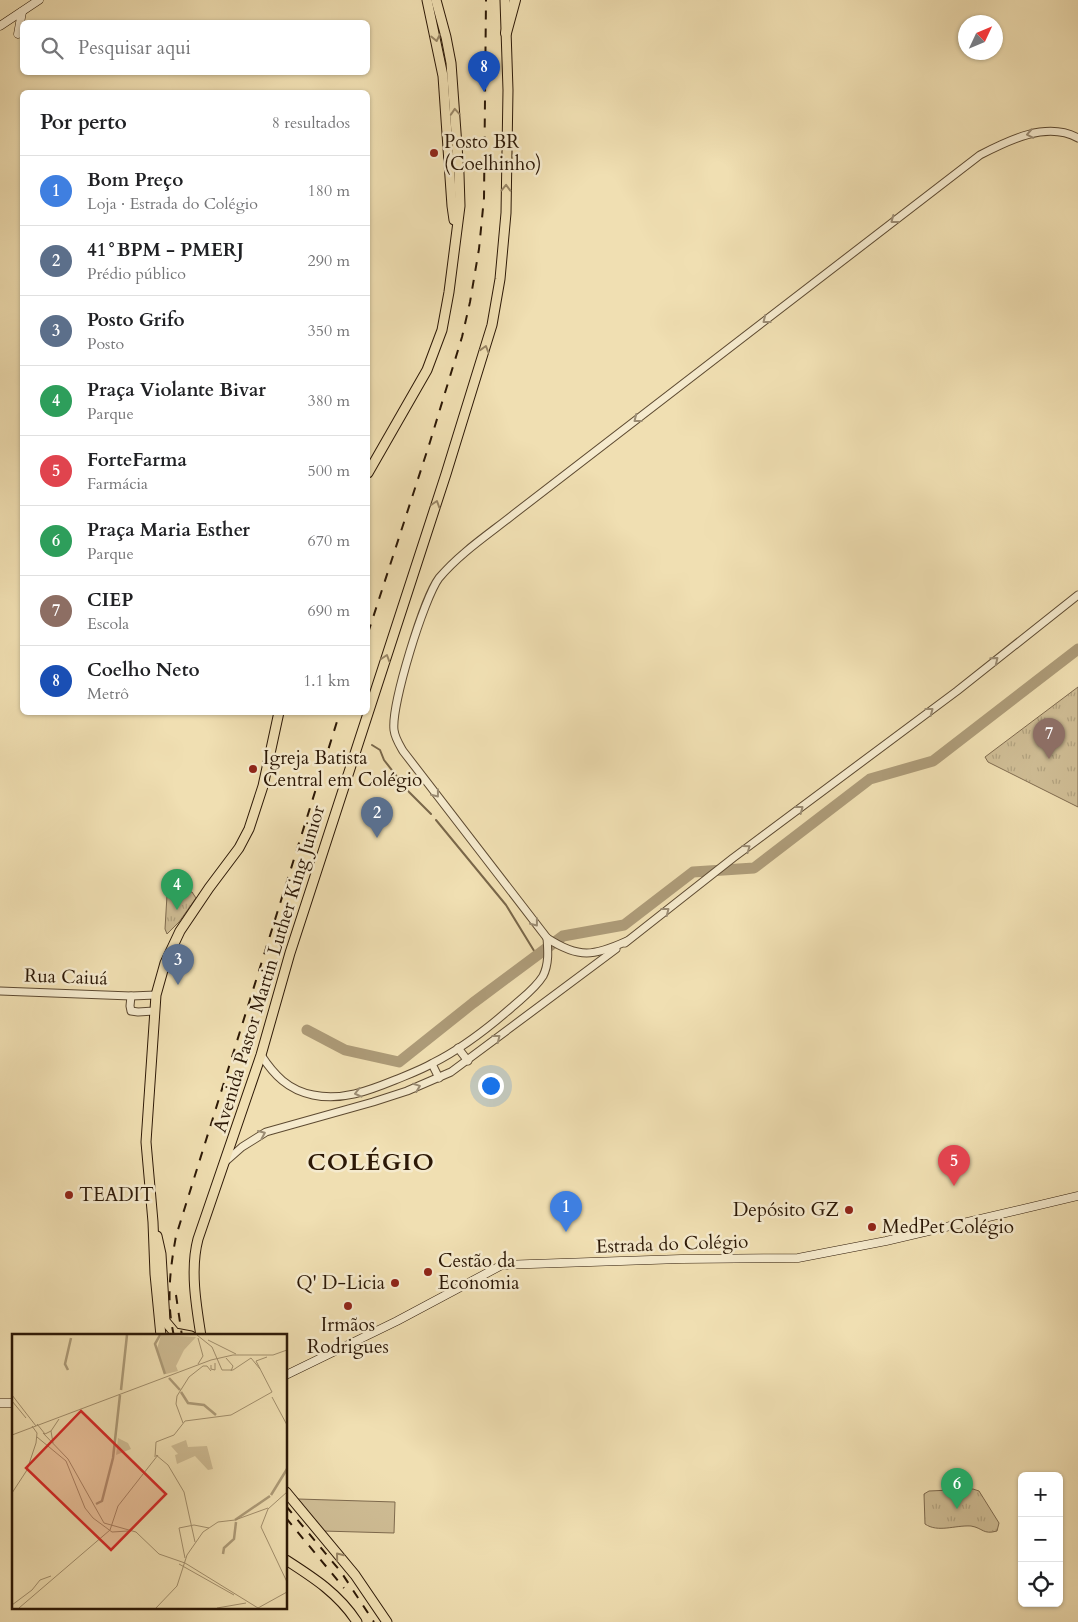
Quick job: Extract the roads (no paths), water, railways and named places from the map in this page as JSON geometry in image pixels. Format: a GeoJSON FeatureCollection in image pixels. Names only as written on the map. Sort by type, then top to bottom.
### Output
{"type":"FeatureCollection","features":[{"type":"Feature","properties":{"kind":"highway"},"geometry":{"type":"LineString","coordinates":[[506,33],[515,0]]}},
{"type":"Feature","properties":{"kind":"main road"},"geometry":{"type":"LineString","coordinates":[[0,26],[39,0]]}},
{"type":"Feature","properties":{"kind":"main road"},"geometry":{"type":"LineString","coordinates":[[427,0],[443,76],[452,206],[456,228]]}},
{"type":"Feature","properties":{"kind":"main road"},"geometry":{"type":"LineString","coordinates":[[370,470],[421,383],[434,355],[442,330],[449,292],[460,206],[459,174],[453,86],[446,37],[436,0]]}},
{"type":"Feature","properties":{"kind":"main road","name":"Avenida Pastor Martin Luther King Junior"},"geometry":{"type":"LineString","coordinates":[[370,707],[446,474],[492,325],[500,279],[506,213],[508,90],[505,0]]}},
{"type":"Feature","properties":{"kind":"main road"},"geometry":{"type":"LineString","coordinates":[[21,20],[22,12]]}},
{"type":"Feature","properties":{"kind":"main road"},"geometry":{"type":"LineString","coordinates":[[18,34],[20,23]]}},
{"type":"Feature","properties":{"kind":"main road"},"geometry":{"type":"LineString","coordinates":[[161,1334],[146,1142],[156,995],[165,963],[180,931],[239,848],[249,829],[263,786],[279,715]]}},
{"type":"Feature","properties":{"kind":"main road","name":"Avenida Pastor Martin Luther King Junior"},"geometry":{"type":"LineString","coordinates":[[201,1334],[196,1296],[195,1248],[261,1055],[290,952],[367,715]]}},
{"type":"Feature","properties":{"kind":"main road","name":"Estrada do Colégio"},"geometry":{"type":"LineString","coordinates":[[288,1374],[397,1321],[502,1265],[681,1259],[798,1258],[877,1243],[1078,1196]]}},
{"type":"Feature","properties":{"kind":"main road"},"geometry":{"type":"LineString","coordinates":[[153,1222],[161,1254],[164,1316],[168,1326],[177,1334]]}},
{"type":"Feature","properties":{"kind":"main road"},"geometry":{"type":"LineString","coordinates":[[181,1334],[188,1332],[195,1325],[196,1296]]}},
{"type":"Feature","properties":{"kind":"main road"},"geometry":{"type":"LineString","coordinates":[[288,1494],[355,1575],[386,1622]]}},
{"type":"Feature","properties":{"kind":"main road"},"geometry":{"type":"LineString","coordinates":[[288,1561],[331,1591],[357,1622]]}},
{"type":"Feature","properties":{"kind":"street"},"geometry":{"type":"LineString","coordinates":[[627,941],[595,953],[582,953],[549,943],[397,741],[394,730],[398,701],[412,644],[429,595],[438,580],[459,558],[514,514],[980,155],[1018,137],[1035,133],[1055,132],[1078,138]]}},
{"type":"Feature","properties":{"kind":"street"},"geometry":{"type":"LineString","coordinates":[[224,1164],[242,1147],[266,1132],[373,1102],[439,1078],[468,1061],[733,858],[957,691],[1078,595]]}},
{"type":"Feature","properties":{"kind":"street"},"geometry":{"type":"LineString","coordinates":[[261,1055],[278,1078],[288,1086],[308,1094],[328,1097],[358,1094],[432,1064],[489,1027],[536,985],[546,968],[549,943]]}},
{"type":"Feature","properties":{"kind":"street","name":"Rua Caiuá"},"geometry":{"type":"LineString","coordinates":[[0,991],[131,996],[156,995]]}},
{"type":"Feature","properties":{"kind":"street","name":"Rua Caiuá"},"geometry":{"type":"LineString","coordinates":[[131,996],[131,1010],[138,1012],[154,1011]]}},
{"type":"Feature","properties":{"kind":"street"},"geometry":{"type":"LineString","coordinates":[[458,1048],[468,1061]]}},
{"type":"Feature","properties":{"kind":"street"},"geometry":{"type":"LineString","coordinates":[[432,1064],[439,1078]]}},
{"type":"Feature","properties":{"kind":"waterway"},"geometry":{"type":"LineString","coordinates":[[307,1030],[345,1050],[399,1062],[473,1003],[563,936],[624,925],[693,872],[754,868],[870,779],[933,761],[1078,649]]}},
{"type":"Feature","properties":{"kind":"waterway"},"geometry":{"type":"LineString","coordinates":[[372,745],[380,750],[384,760],[409,792],[431,814]]}},
{"type":"Feature","properties":{"kind":"waterway"},"geometry":{"type":"LineString","coordinates":[[436,820],[506,905],[536,954]]}},
{"type":"Feature","properties":{"kind":"railway"},"geometry":{"type":"LineString","coordinates":[[370,627],[430,442],[462,337],[470,302],[479,249],[484,198],[486,0]]}},
{"type":"Feature","properties":{"kind":"railway"},"geometry":{"type":"LineString","coordinates":[[174,1334],[170,1311],[170,1286],[176,1236],[339,715]]}},
{"type":"Feature","properties":{"kind":"railway"},"geometry":{"type":"LineString","coordinates":[[176,1295],[182,1334]]}},
{"type":"Feature","properties":{"kind":"railway"},"geometry":{"type":"LineString","coordinates":[[288,1508],[341,1572],[374,1622]]}},
{"type":"Feature","properties":{"kind":"railway"},"geometry":{"type":"LineString","coordinates":[[288,1520],[344,1588]]}},
{"type":"Feature","properties":{"kind":"place","name":"Coelho Neto"},"geometry":{"type":"Point","coordinates":[484,92]}},
{"type":"Feature","properties":{"kind":"place","name":"Posto BR (Coelhinho)"},"geometry":{"type":"Point","coordinates":[434,153]}},
{"type":"Feature","properties":{"kind":"place","name":"CIEP"},"geometry":{"type":"Point","coordinates":[1049,759]}},
{"type":"Feature","properties":{"kind":"place","name":"Igreja Batista Central em Colégio"},"geometry":{"type":"Point","coordinates":[253,769]}},
{"type":"Feature","properties":{"kind":"place","name":"41°BPM - PMERJ"},"geometry":{"type":"Point","coordinates":[377,838]}},
{"type":"Feature","properties":{"kind":"place","name":"Praça Violante Bivar"},"geometry":{"type":"Point","coordinates":[177,910]}},
{"type":"Feature","properties":{"kind":"place","name":"Posto Grifo"},"geometry":{"type":"Point","coordinates":[178,985]}},
{"type":"Feature","properties":{"kind":"place","name":"ForteFarma"},"geometry":{"type":"Point","coordinates":[954,1186]}},
{"type":"Feature","properties":{"kind":"place","name":"TEADIT"},"geometry":{"type":"Point","coordinates":[69,1195]}},
{"type":"Feature","properties":{"kind":"place","name":"Depósito GZ"},"geometry":{"type":"Point","coordinates":[849,1210]}},
{"type":"Feature","properties":{"kind":"place","name":"MedPet Colégio"},"geometry":{"type":"Point","coordinates":[872,1227]}},
{"type":"Feature","properties":{"kind":"place","name":"Bom Preço"},"geometry":{"type":"Point","coordinates":[566,1232]}},
{"type":"Feature","properties":{"kind":"place","name":"Cestão da Economia"},"geometry":{"type":"Point","coordinates":[428,1272]}},
{"type":"Feature","properties":{"kind":"place","name":"Q' D-Licia"},"geometry":{"type":"Point","coordinates":[395,1283]}},
{"type":"Feature","properties":{"kind":"place","name":"Irmãos Rodrigues"},"geometry":{"type":"Point","coordinates":[348,1306]}},
{"type":"Feature","properties":{"kind":"place","name":"Praça Maria Esther"},"geometry":{"type":"Point","coordinates":[957,1509]}},
{"type":"Feature","properties":{"kind":"district","name":"COLÉGIO"},"geometry":{"type":"Point","coordinates":[371,1162]}}]}
